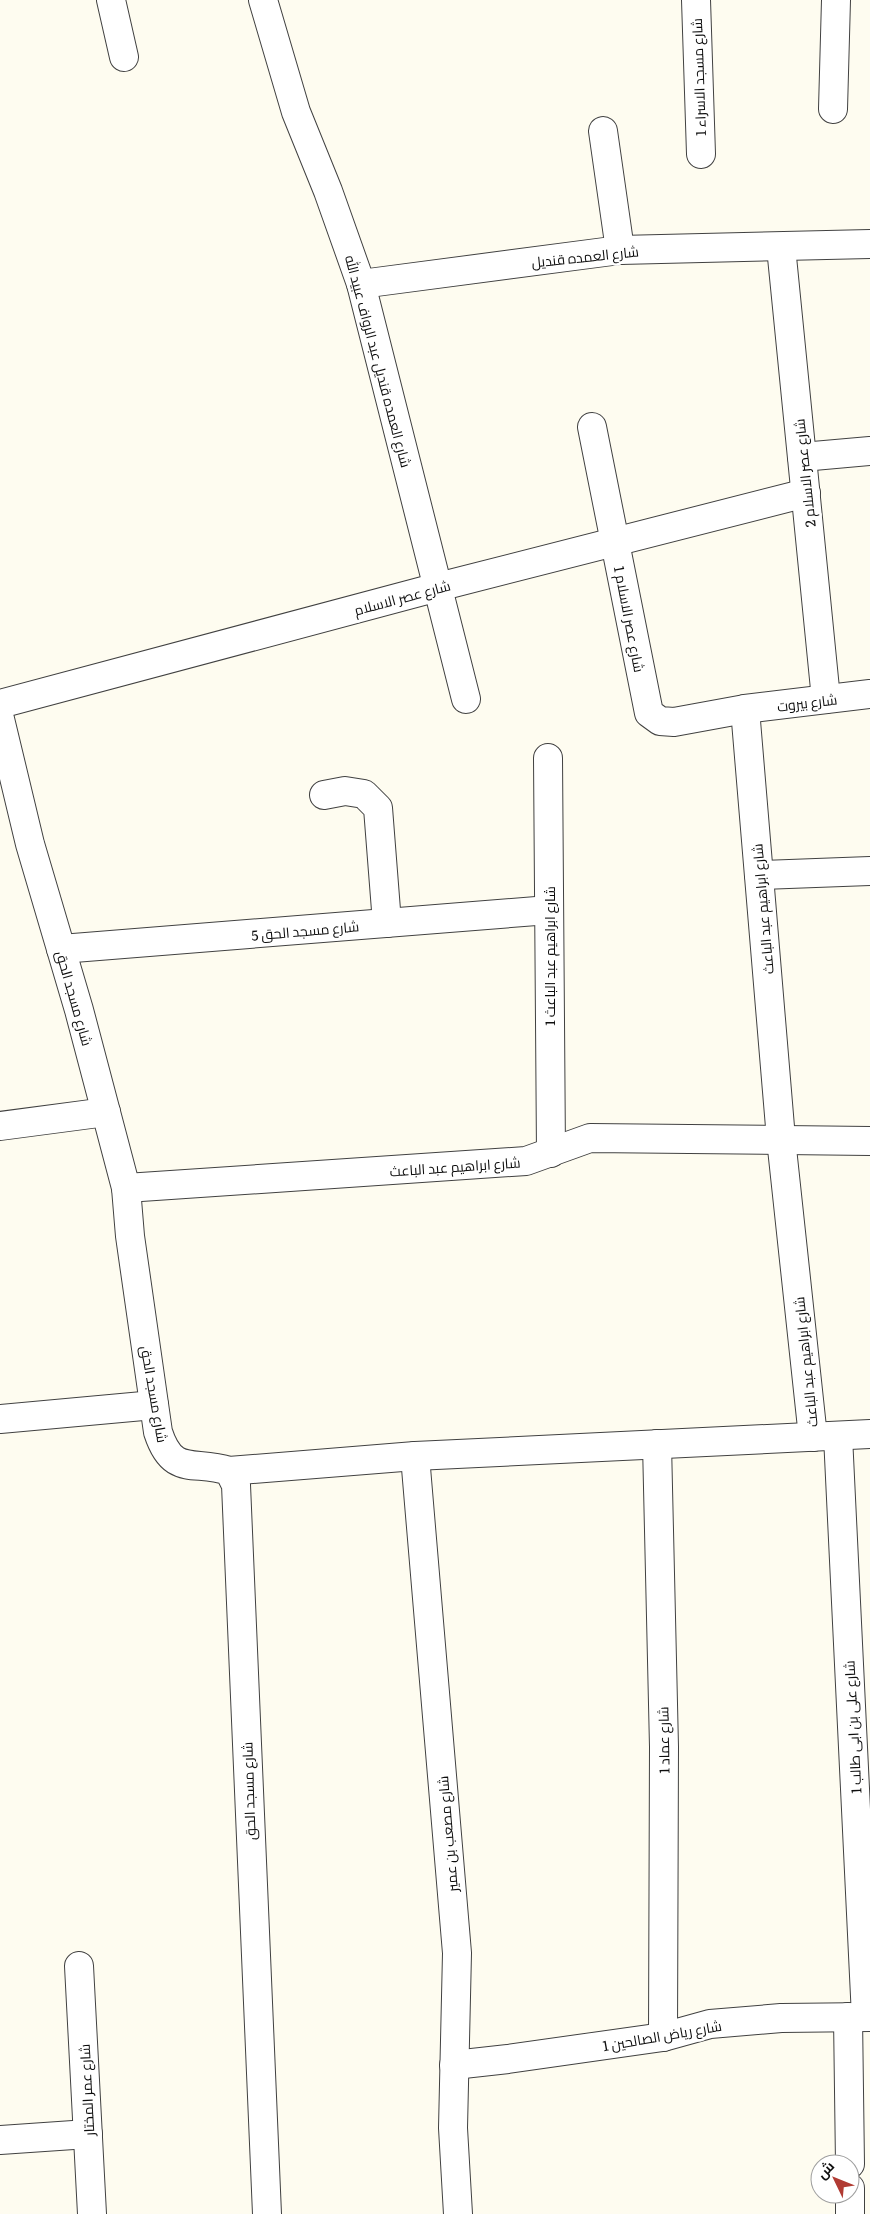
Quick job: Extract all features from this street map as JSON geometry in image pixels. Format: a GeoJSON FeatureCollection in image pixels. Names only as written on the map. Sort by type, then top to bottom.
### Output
{"type":"FeatureCollection","features":[{"type":"Feature","properties":{"kind":"street"},"geometry":{"type":"LineString","coordinates":[[111,0],[124,57]]}},
{"type":"Feature","properties":{"kind":"street","name":"شارع العمده قنديل عبد الرواف عبيد الله"},"geometry":{"type":"LineString","coordinates":[[263,0],[296,112],[328,191],[361,284],[466,700]]}},
{"type":"Feature","properties":{"kind":"street","name":"شارع مسجد الاسراء 1"},"geometry":{"type":"LineString","coordinates":[[696,0],[700,154]]}},
{"type":"Feature","properties":{"kind":"street"},"geometry":{"type":"LineString","coordinates":[[834,110],[836,0]]}},
{"type":"Feature","properties":{"kind":"street"},"geometry":{"type":"LineString","coordinates":[[603,132],[620,250]]}},
{"type":"Feature","properties":{"kind":"street","name":"شارع العمده قنديل"},"geometry":{"type":"LineString","coordinates":[[361,284],[620,250],[870,244]]}},
{"type":"Feature","properties":{"kind":"street","name":"شارع عصر الاسلام 2"},"geometry":{"type":"LineString","coordinates":[[781,246],[826,700]]}},
{"type":"Feature","properties":{"kind":"street","name":"شارع عصر الاسلام 1"},"geometry":{"type":"LineString","coordinates":[[592,427],[649,712],[660,721],[674,722],[745,709]]}},
{"type":"Feature","properties":{"kind":"street"},"geometry":{"type":"LineString","coordinates":[[802,457],[870,451]]}},
{"type":"Feature","properties":{"kind":"street","name":"شارع عصر الاسلام"},"geometry":{"type":"LineString","coordinates":[[0,704],[438,587],[806,493]]}},
{"type":"Feature","properties":{"kind":"street","name":"شارع بيروت"},"geometry":{"type":"LineString","coordinates":[[745,709],[870,694]]}},
{"type":"Feature","properties":{"kind":"street","name":"شارع ابراهيم عبد الباعث"},"geometry":{"type":"LineString","coordinates":[[745,709],[781,1139],[826,1436]]}},
{"type":"Feature","properties":{"kind":"street","name":"شارع مسجد الحق"},"geometry":{"type":"LineString","coordinates":[[0,719],[30,844],[62,949],[126,1188],[130,1236],[158,1432],[163,1448],[174,1459],[189,1466],[214,1466],[229,1471],[236,1485],[267,2214]]}},
{"type":"Feature","properties":{"kind":"street","name":"شارع ابراهيم عبد الباعث 1"},"geometry":{"type":"LineString","coordinates":[[548,758],[551,1153]]}},
{"type":"Feature","properties":{"kind":"street"},"geometry":{"type":"LineString","coordinates":[[324,795],[345,791],[364,794],[378,808],[387,923]]}},
{"type":"Feature","properties":{"kind":"street"},"geometry":{"type":"LineString","coordinates":[[759,875],[870,871]]}},
{"type":"Feature","properties":{"kind":"street","name":"شارع مسجد الحق 5"},"geometry":{"type":"LineString","coordinates":[[62,949],[549,910]]}},
{"type":"Feature","properties":{"kind":"street"},"geometry":{"type":"LineString","coordinates":[[0,1126],[106,1112]]}},
{"type":"Feature","properties":{"kind":"street","name":"شارع ابراهيم عبد الباعث"},"geometry":{"type":"LineString","coordinates":[[126,1188],[526,1161],[590,1138],[870,1141]]}},
{"type":"Feature","properties":{"kind":"street"},"geometry":{"type":"LineString","coordinates":[[0,1419],[154,1405]]}},
{"type":"Feature","properties":{"kind":"street"},"geometry":{"type":"LineString","coordinates":[[229,1471],[415,1456],[870,1434]]}},
{"type":"Feature","properties":{"kind":"street","name":"شارع على بن ابى طالب 1"},"geometry":{"type":"LineString","coordinates":[[826,1436],[861,2017],[851,2154]]}},
{"type":"Feature","properties":{"kind":"street","name":"شارع عماد 1"},"geometry":{"type":"LineString","coordinates":[[658,1444],[664,1747],[663,2036]]}},
{"type":"Feature","properties":{"kind":"street","name":"شارع مصعب بن عمير"},"geometry":{"type":"LineString","coordinates":[[415,1456],[457,1953],[453,2128],[458,2214]]}},
{"type":"Feature","properties":{"kind":"street","name":"شارع عمر المختار"},"geometry":{"type":"LineString","coordinates":[[79,1966],[92,2214]]}},
{"type":"Feature","properties":{"kind":"street","name":"شارع رياض الصالحين 1"},"geometry":{"type":"LineString","coordinates":[[454,2065],[508,2060],[663,2036],[710,2024],[781,2018],[861,2017]]}},
{"type":"Feature","properties":{"kind":"street"},"geometry":{"type":"LineString","coordinates":[[0,2140],[88,2134]]}}]}
